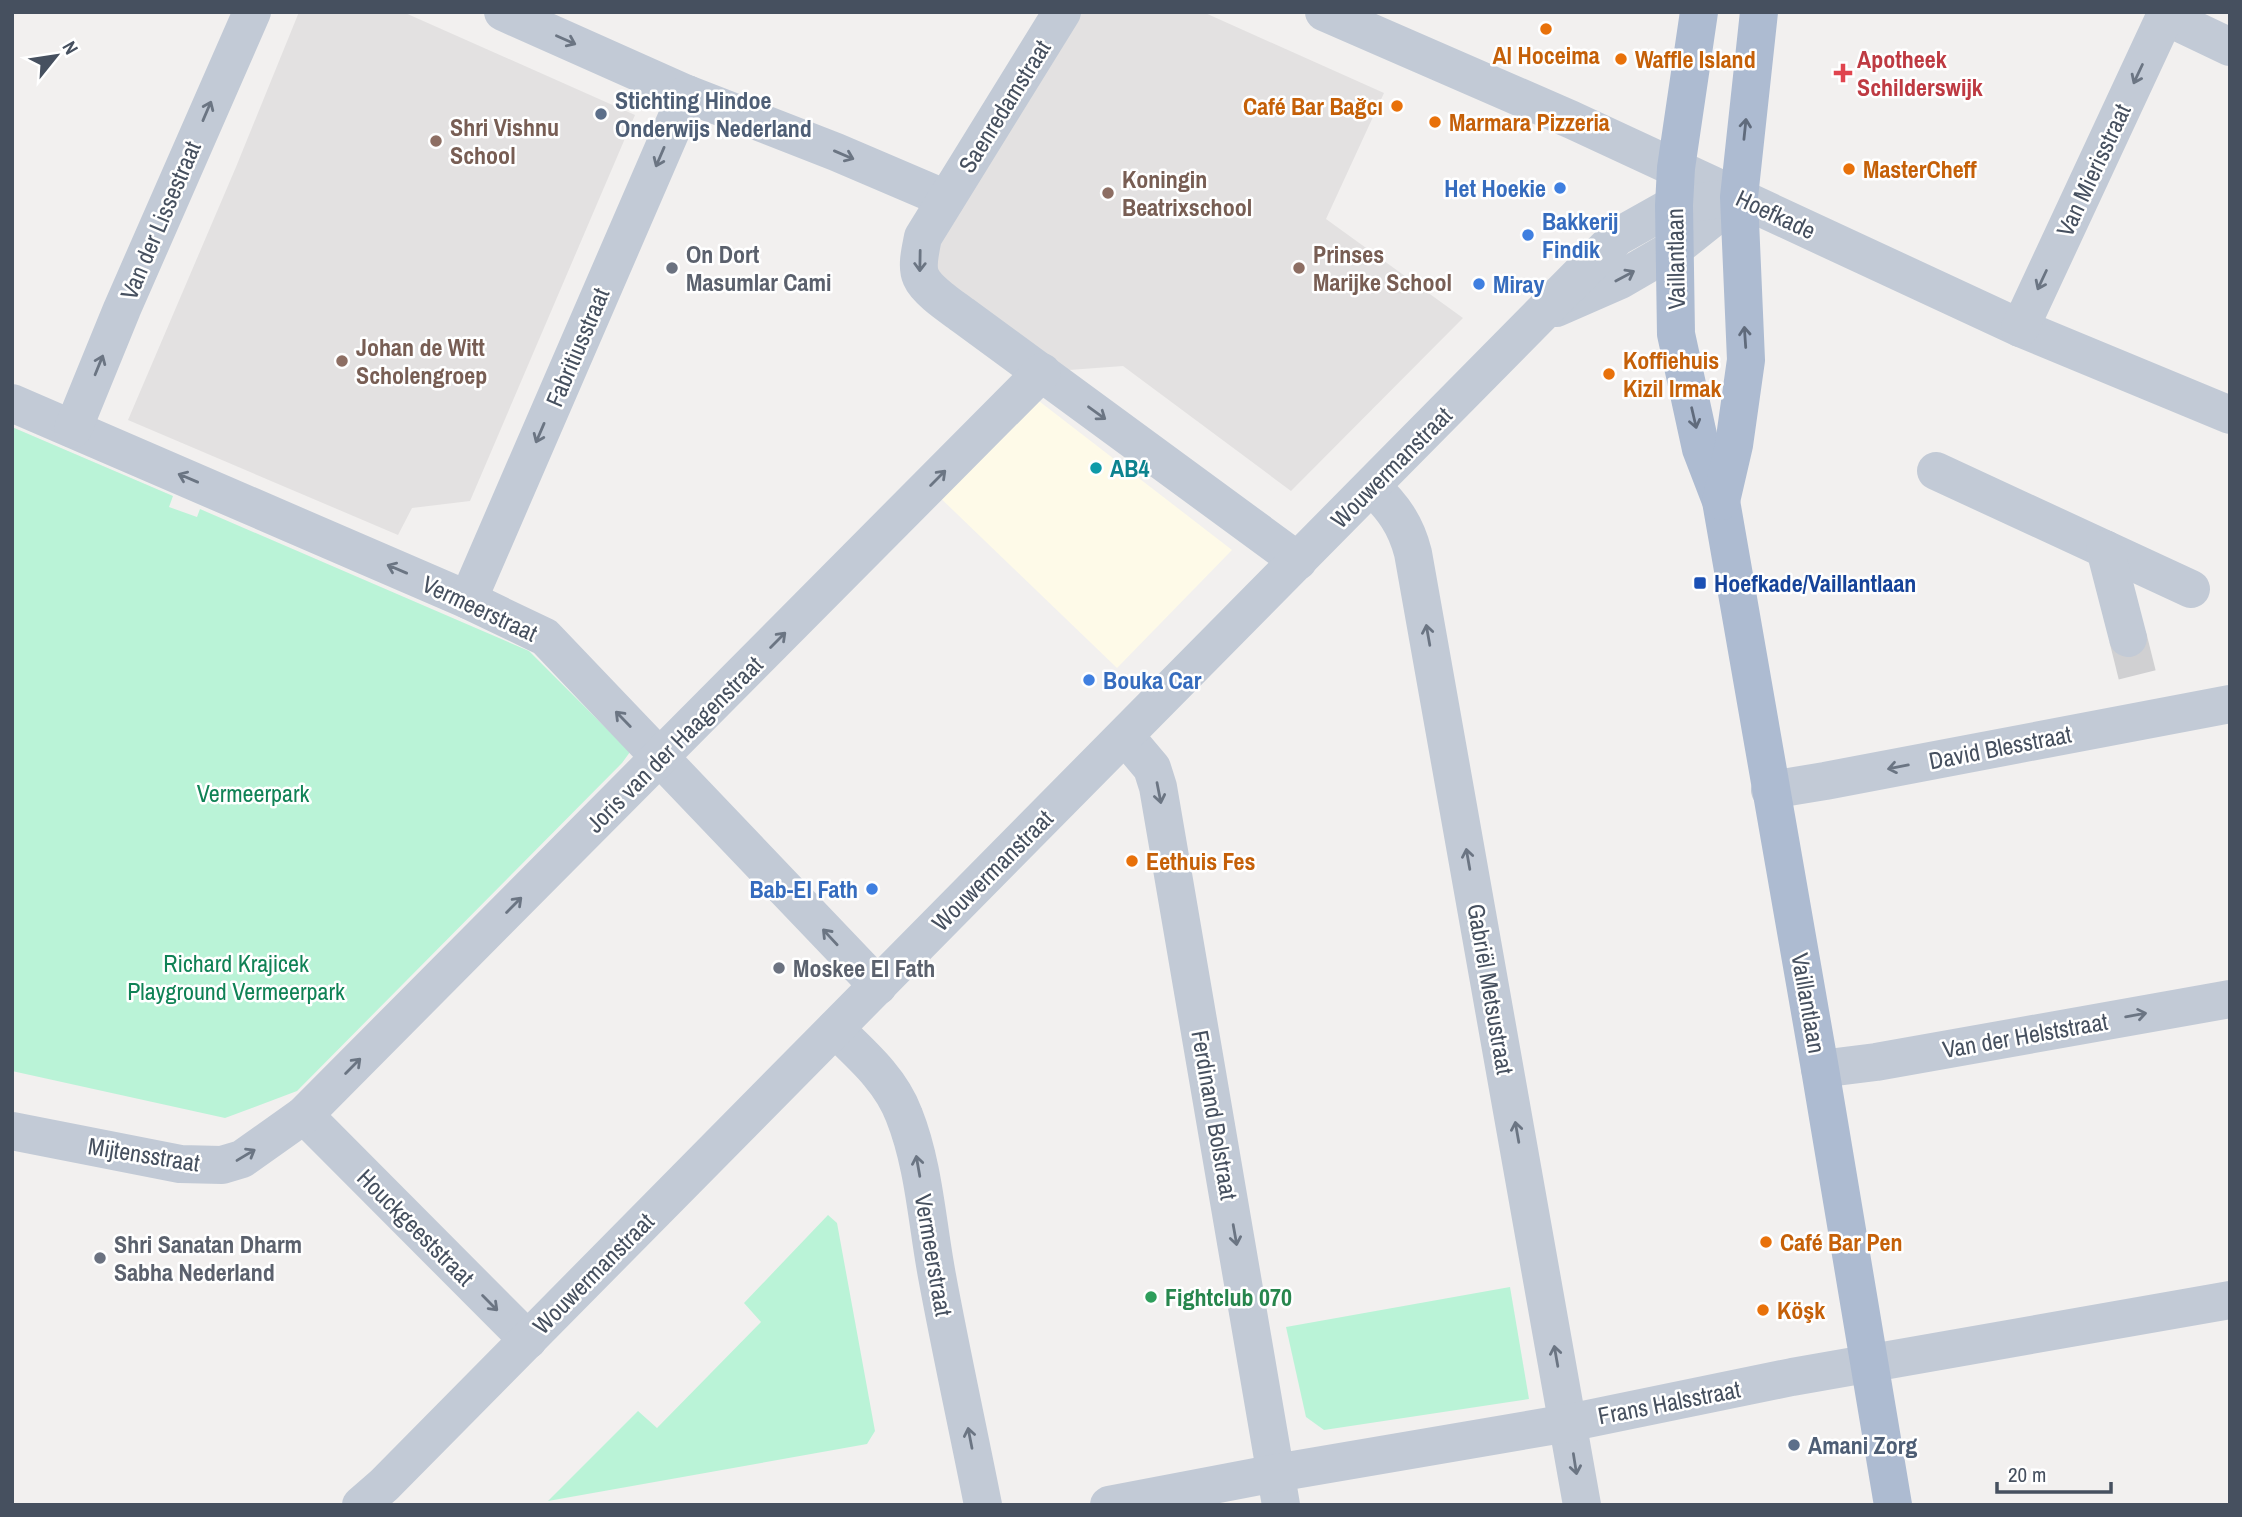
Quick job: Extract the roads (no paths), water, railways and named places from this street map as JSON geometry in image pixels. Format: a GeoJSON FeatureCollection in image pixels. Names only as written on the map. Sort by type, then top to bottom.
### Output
{"type":"FeatureCollection","features":[{"type":"Feature","properties":{"kind":"main road","name":"Vaillantlaan"},"geometry":{"type":"LineString","coordinates":[[1699,12],[1675,186],[1676,334],[1701,449],[1721,501],[1821,1069],[1893,1505]]}},
{"type":"Feature","properties":{"kind":"main road","name":"Vaillantlaan"},"geometry":{"type":"LineString","coordinates":[[1721,501],[1734,445],[1746,360],[1739,197],[1759,12]]}},
{"type":"Feature","properties":{"kind":"street","name":"Van der Lissestraat"},"geometry":{"type":"LineString","coordinates":[[73,429],[122,309],[252,12]]}},
{"type":"Feature","properties":{"kind":"street"},"geometry":{"type":"LineString","coordinates":[[503,12],[687,94],[836,152],[946,199]]}},
{"type":"Feature","properties":{"kind":"street","name":"Saenredamstraat"},"geometry":{"type":"LineString","coordinates":[[1042,372],[936,295],[920,277],[919,257],[923,237],[1062,12]]}},
{"type":"Feature","properties":{"kind":"street","name":"Hoefkade"},"geometry":{"type":"LineString","coordinates":[[1324,12],[1559,114],[1675,186],[1739,197],[2020,328],[2230,415]]}},
{"type":"Feature","properties":{"kind":"street"},"geometry":{"type":"LineString","coordinates":[[2166,14],[2230,47]]}},
{"type":"Feature","properties":{"kind":"street","name":"Van Mierisstraat"},"geometry":{"type":"LineString","coordinates":[[2020,328],[2166,14]]}},
{"type":"Feature","properties":{"kind":"street","name":"Fabritiusstraat"},"geometry":{"type":"LineString","coordinates":[[468,600],[687,94]]}},
{"type":"Feature","properties":{"kind":"street","name":"Wouwermanstraat"},"geometry":{"type":"LineString","coordinates":[[379,1500],[527,1340],[1541,315],[1572,280],[1675,186]]}},
{"type":"Feature","properties":{"kind":"street","name":"Wouwermanstraat"},"geometry":{"type":"LineString","coordinates":[[1541,315],[1620,279],[1675,248],[1739,197]]}},
{"type":"Feature","properties":{"kind":"street"},"geometry":{"type":"LineString","coordinates":[[1042,372],[1298,561]]}},
{"type":"Feature","properties":{"kind":"street","name":"Joris van der Haagenstraat"},"geometry":{"type":"LineString","coordinates":[[304,1115],[1042,372]]}},
{"type":"Feature","properties":{"kind":"street","name":"Vermeerstraat"},"geometry":{"type":"LineString","coordinates":[[12,403],[468,600],[545,637],[878,986]]}},
{"type":"Feature","properties":{"kind":"street"},"geometry":{"type":"LineString","coordinates":[[1936,471],[2191,589]]}},
{"type":"Feature","properties":{"kind":"street","name":"Gabriël Metsustraat"},"geometry":{"type":"LineString","coordinates":[[1372,486],[1400,519],[1408,534],[1413,553],[1582,1505]]}},
{"type":"Feature","properties":{"kind":"street"},"geometry":{"type":"LineString","coordinates":[[2105,549],[2128,638]]}},
{"type":"Feature","properties":{"kind":"street","name":"David Blesstraat"},"geometry":{"type":"LineString","coordinates":[[1770,790],[1825,781],[2143,704],[2230,704]]}},
{"type":"Feature","properties":{"kind":"street","name":"Ferdinand Bolstraat"},"geometry":{"type":"LineString","coordinates":[[1125,736],[1152,768],[1158,787],[1279,1489]]}},
{"type":"Feature","properties":{"kind":"street","name":"Van der Helststraat"},"geometry":{"type":"LineString","coordinates":[[1821,1069],[1876,1062],[2230,999]]}},
{"type":"Feature","properties":{"kind":"street","name":"Vermeerstraat"},"geometry":{"type":"LineString","coordinates":[[835,1029],[869,1061],[887,1083],[904,1113],[915,1149],[937,1277],[983,1505]]}},
{"type":"Feature","properties":{"kind":"street","name":"Mijtensstraat"},"geometry":{"type":"LineString","coordinates":[[12,1131],[180,1164],[222,1165],[242,1159],[304,1115]]}},
{"type":"Feature","properties":{"kind":"street","name":"Houckgeeststraat"},"geometry":{"type":"LineString","coordinates":[[304,1115],[527,1340]]}},
{"type":"Feature","properties":{"kind":"street","name":"Frans Halsstraat"},"geometry":{"type":"LineString","coordinates":[[1109,1505],[1279,1489],[1568,1423],[1793,1377],[2230,1300]]}},
{"type":"Feature","properties":{"kind":"tunnel"},"geometry":{"type":"LineString","coordinates":[[2128,638],[2141,690]]}},
{"type":"Feature","properties":{"kind":"place","name":"Al Hoceima"},"geometry":{"type":"Point","coordinates":[1546,29]}},
{"type":"Feature","properties":{"kind":"place","name":"Waffle Island"},"geometry":{"type":"Point","coordinates":[1621,59]}},
{"type":"Feature","properties":{"kind":"place","name":"Apotheek Schilderswijk"},"geometry":{"type":"Point","coordinates":[1843,73]}},
{"type":"Feature","properties":{"kind":"place","name":"Café Bar Bağcı"},"geometry":{"type":"Point","coordinates":[1397,106]}},
{"type":"Feature","properties":{"kind":"place","name":"Stichting Hindoe Onderwijs Nederland"},"geometry":{"type":"Point","coordinates":[601,114]}},
{"type":"Feature","properties":{"kind":"place","name":"Marmara Pizzeria"},"geometry":{"type":"Point","coordinates":[1435,122]}},
{"type":"Feature","properties":{"kind":"place","name":"Shri Vishnu School"},"geometry":{"type":"Point","coordinates":[436,141]}},
{"type":"Feature","properties":{"kind":"place","name":"MasterCheff"},"geometry":{"type":"Point","coordinates":[1849,169]}},
{"type":"Feature","properties":{"kind":"place","name":"Het Hoekie"},"geometry":{"type":"Point","coordinates":[1560,188]}},
{"type":"Feature","properties":{"kind":"place","name":"Koningin Beatrixschool"},"geometry":{"type":"Point","coordinates":[1108,193]}},
{"type":"Feature","properties":{"kind":"place","name":"Bakkerij Findik"},"geometry":{"type":"Point","coordinates":[1528,235]}},
{"type":"Feature","properties":{"kind":"place","name":"On Dort Masumlar Cami"},"geometry":{"type":"Point","coordinates":[672,268]}},
{"type":"Feature","properties":{"kind":"place","name":"Prinses Marijke School"},"geometry":{"type":"Point","coordinates":[1299,268]}},
{"type":"Feature","properties":{"kind":"place","name":"Miray"},"geometry":{"type":"Point","coordinates":[1479,284]}},
{"type":"Feature","properties":{"kind":"place","name":"Johan de Witt Scholengroep"},"geometry":{"type":"Point","coordinates":[342,361]}},
{"type":"Feature","properties":{"kind":"place","name":"Koffiehuis Kizil Irmak"},"geometry":{"type":"Point","coordinates":[1609,374]}},
{"type":"Feature","properties":{"kind":"place","name":"AB4"},"geometry":{"type":"Point","coordinates":[1096,468]}},
{"type":"Feature","properties":{"kind":"place","name":"Hoefkade/Vaillantlaan"},"geometry":{"type":"Point","coordinates":[1700,583]}},
{"type":"Feature","properties":{"kind":"place","name":"Bouka Car"},"geometry":{"type":"Point","coordinates":[1089,680]}},
{"type":"Feature","properties":{"kind":"place","name":"Eethuis Fes"},"geometry":{"type":"Point","coordinates":[1132,861]}},
{"type":"Feature","properties":{"kind":"place","name":"Bab-El Fath"},"geometry":{"type":"Point","coordinates":[872,889]}},
{"type":"Feature","properties":{"kind":"place","name":"Moskee El Fath"},"geometry":{"type":"Point","coordinates":[779,968]}},
{"type":"Feature","properties":{"kind":"place","name":"Café Bar Pen"},"geometry":{"type":"Point","coordinates":[1766,1242]}},
{"type":"Feature","properties":{"kind":"place","name":"Shri Sanatan Dharm Sabha Nederland"},"geometry":{"type":"Point","coordinates":[100,1258]}},
{"type":"Feature","properties":{"kind":"place","name":"Fightclub 070"},"geometry":{"type":"Point","coordinates":[1151,1297]}},
{"type":"Feature","properties":{"kind":"place","name":"Köşk"},"geometry":{"type":"Point","coordinates":[1763,1310]}},
{"type":"Feature","properties":{"kind":"place","name":"Amani Zorg"},"geometry":{"type":"Point","coordinates":[1794,1445]}},
{"type":"Feature","properties":{"kind":"park label","name":"Vermeerpark"},"geometry":{"type":"Point","coordinates":[253,793]}},
{"type":"Feature","properties":{"kind":"park label","name":"Richard Krajicek Playground Vermeerpark"},"geometry":{"type":"Point","coordinates":[236,977]}}]}
